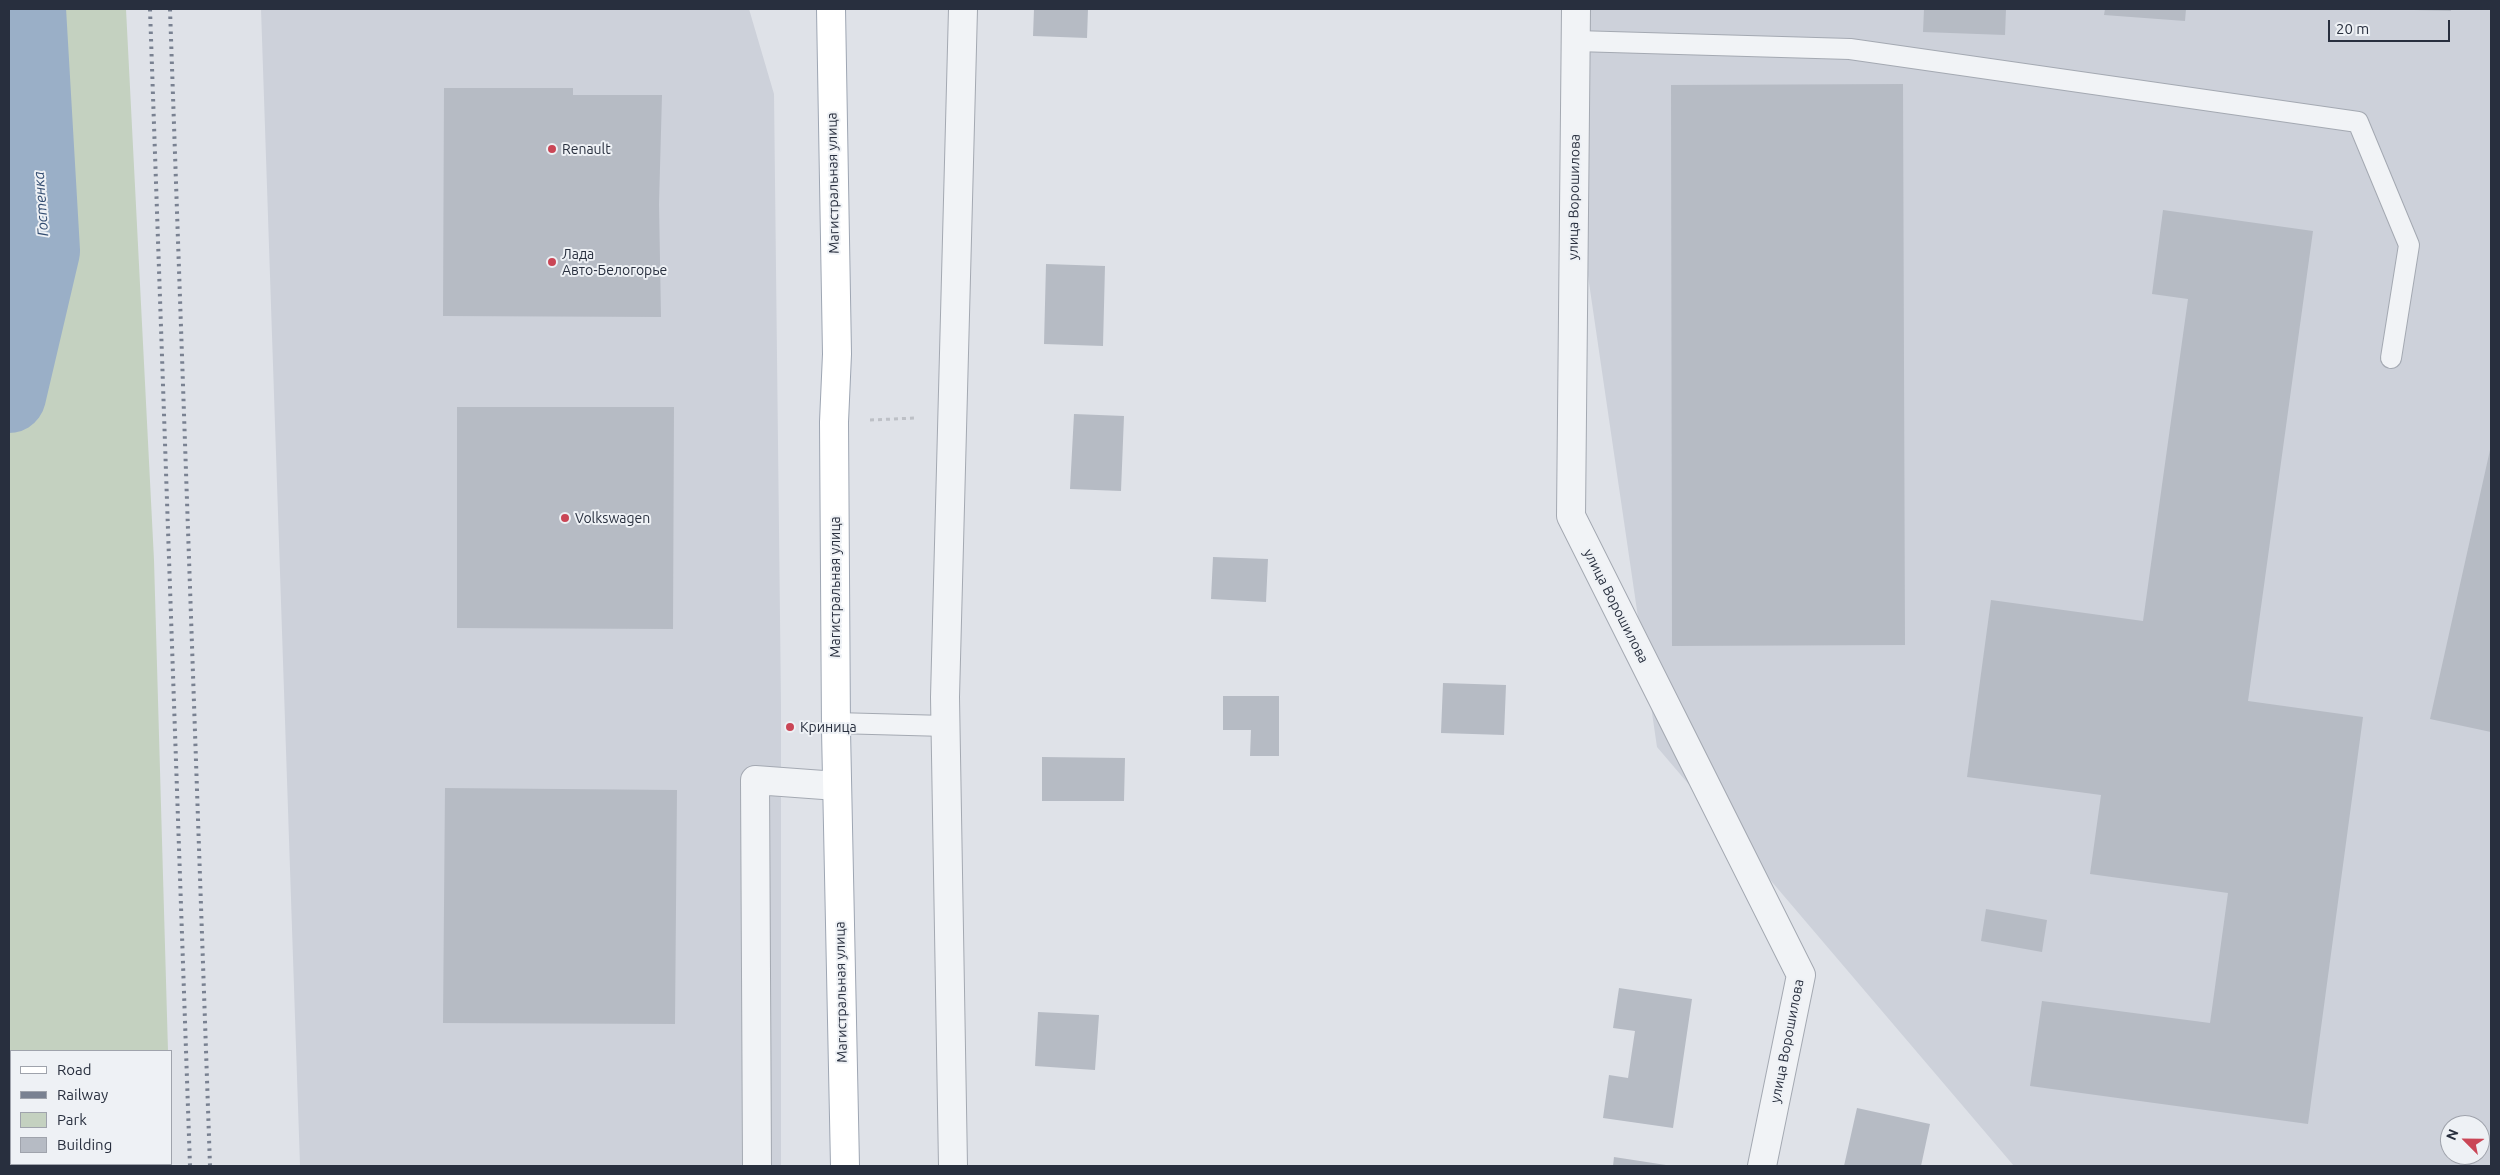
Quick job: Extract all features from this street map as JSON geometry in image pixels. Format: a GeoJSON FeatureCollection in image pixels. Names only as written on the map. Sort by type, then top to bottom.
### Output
{"type":"FeatureCollection","features":[{"type":"Feature","properties":{"kind":"main road","name":"Магистральная улица"},"geometry":{"type":"LineString","coordinates":[[831,9],[834,325],[837,354],[834,422],[836,723],[845,1166]]}},
{"type":"Feature","properties":{"kind":"street"},"geometry":{"type":"LineString","coordinates":[[953,1166],[945,726],[963,9]]}},
{"type":"Feature","properties":{"kind":"street","name":"улица Ворошилова"},"geometry":{"type":"LineString","coordinates":[[1576,9],[1570,516],[1801,975],[1762,1166]]}},
{"type":"Feature","properties":{"kind":"street"},"geometry":{"type":"LineString","coordinates":[[757,1166],[755,780],[837,786]]}},
{"type":"Feature","properties":{"kind":"lane"},"geometry":{"type":"LineString","coordinates":[[1576,41],[1850,49],[2358,122],[2409,245],[2391,358]]}},
{"type":"Feature","properties":{"kind":"lane"},"geometry":{"type":"LineString","coordinates":[[836,723],[945,726]]}},
{"type":"Feature","properties":{"kind":"shaded area"},"geometry":{"type":"Polygon","coordinates":[[[261,9],[749,9],[774,94],[781,705],[781,1166],[300,1165],[261,9]]]}},
{"type":"Feature","properties":{"kind":"shaded area"},"geometry":{"type":"Polygon","coordinates":[[[1577,9],[2491,9],[2491,1166],[2014,1166],[1657,747],[1582,235],[1577,9]]]}},
{"type":"Feature","properties":{"kind":"green space"},"geometry":{"type":"Polygon","coordinates":[[[9,9],[126,9],[154,560],[168,1050],[10,1050],[10,1165],[172,1166],[9,1166],[9,9]]]}},
{"type":"Feature","properties":{"kind":"building"},"geometry":{"type":"Polygon","coordinates":[[[1034,9],[1088,9],[1087,38],[1033,36],[1034,9]]]}},
{"type":"Feature","properties":{"kind":"building"},"geometry":{"type":"Polygon","coordinates":[[[1924,9],[2006,9],[2005,35],[1923,32],[1924,9]]]}},
{"type":"Feature","properties":{"kind":"building"},"geometry":{"type":"Polygon","coordinates":[[[2105,9],[2186,9],[2185,21],[2104,15],[2105,9]]]}},
{"type":"Feature","properties":{"kind":"building"},"geometry":{"type":"Polygon","coordinates":[[[2451,9],[2451,11],[2414,10],[2451,9]]]}},
{"type":"Feature","properties":{"kind":"building"},"geometry":{"type":"Polygon","coordinates":[[[1903,84],[1905,645],[1672,646],[1671,85],[1903,84]]]}},
{"type":"Feature","properties":{"kind":"building"},"geometry":{"type":"Polygon","coordinates":[[[444,88],[573,88],[573,95],[662,95],[659,204],[661,317],[443,316],[444,88]]]}},
{"type":"Feature","properties":{"kind":"building"},"geometry":{"type":"Polygon","coordinates":[[[2163,210],[2313,231],[2248,701],[2363,717],[2308,1124],[2030,1086],[2042,1001],[2210,1023],[2228,893],[2090,874],[2101,795],[1967,777],[1991,600],[2143,621],[2188,299],[2152,294],[2163,210]]]}},
{"type":"Feature","properties":{"kind":"building"},"geometry":{"type":"Polygon","coordinates":[[[1046,264],[1105,266],[1103,346],[1044,344],[1046,264]]]}},
{"type":"Feature","properties":{"kind":"building","name":"Volkswagen"},"geometry":{"type":"Polygon","coordinates":[[[457,407],[674,407],[673,629],[457,628],[457,407]]]}},
{"type":"Feature","properties":{"kind":"building"},"geometry":{"type":"Polygon","coordinates":[[[1074,414],[1124,416],[1121,491],[1070,489],[1074,414]]]}},
{"type":"Feature","properties":{"kind":"building"},"geometry":{"type":"Polygon","coordinates":[[[2491,450],[2491,732],[2430,719],[2491,450]]]}},
{"type":"Feature","properties":{"kind":"building"},"geometry":{"type":"Polygon","coordinates":[[[1213,557],[1268,559],[1266,602],[1211,599],[1213,557]]]}},
{"type":"Feature","properties":{"kind":"building"},"geometry":{"type":"Polygon","coordinates":[[[1443,683],[1506,685],[1504,735],[1441,733],[1443,683]]]}},
{"type":"Feature","properties":{"kind":"building"},"geometry":{"type":"Polygon","coordinates":[[[1223,696],[1279,696],[1279,756],[1250,756],[1251,730],[1223,730],[1223,696]]]}},
{"type":"Feature","properties":{"kind":"building"},"geometry":{"type":"Polygon","coordinates":[[[1042,757],[1125,758],[1124,801],[1042,801],[1042,757]]]}},
{"type":"Feature","properties":{"kind":"building"},"geometry":{"type":"Polygon","coordinates":[[[445,788],[677,790],[675,1024],[443,1023],[445,788]]]}},
{"type":"Feature","properties":{"kind":"building"},"geometry":{"type":"Polygon","coordinates":[[[1986,909],[2047,920],[2042,952],[1981,941],[1986,909]]]}},
{"type":"Feature","properties":{"kind":"building"},"geometry":{"type":"Polygon","coordinates":[[[1619,988],[1692,999],[1673,1128],[1603,1118],[1609,1075],[1628,1078],[1635,1031],[1613,1028],[1619,988]]]}},
{"type":"Feature","properties":{"kind":"building"},"geometry":{"type":"Polygon","coordinates":[[[1038,1012],[1099,1015],[1095,1070],[1035,1066],[1038,1012]]]}},
{"type":"Feature","properties":{"kind":"building"},"geometry":{"type":"Polygon","coordinates":[[[1857,1108],[1930,1124],[1921,1166],[1844,1166],[1857,1108]]]}},
{"type":"Feature","properties":{"kind":"building"},"geometry":{"type":"Polygon","coordinates":[[[1614,1157],[1666,1165],[1666,1166],[1613,1166],[1614,1157]]]}},
{"type":"Feature","properties":{"kind":"waterway","name":"Гостенка"},"geometry":{"type":"LineString","coordinates":[[9,396],[43,251],[29,9]]}},
{"type":"Feature","properties":{"kind":"railway"},"geometry":{"type":"LineString","coordinates":[[150,9],[190,1166]]}},
{"type":"Feature","properties":{"kind":"railway"},"geometry":{"type":"LineString","coordinates":[[170,9],[210,1166]]}},
{"type":"Feature","properties":{"kind":"place","name":"Renault"},"geometry":{"type":"Point","coordinates":[552,149]}},
{"type":"Feature","properties":{"kind":"place","name":"Лада Авто-Белогорье"},"geometry":{"type":"Point","coordinates":[552,262]}},
{"type":"Feature","properties":{"kind":"place","name":"Volkswagen"},"geometry":{"type":"Point","coordinates":[565,518]}},
{"type":"Feature","properties":{"kind":"place","name":"Криница"},"geometry":{"type":"Point","coordinates":[790,727]}}]}
